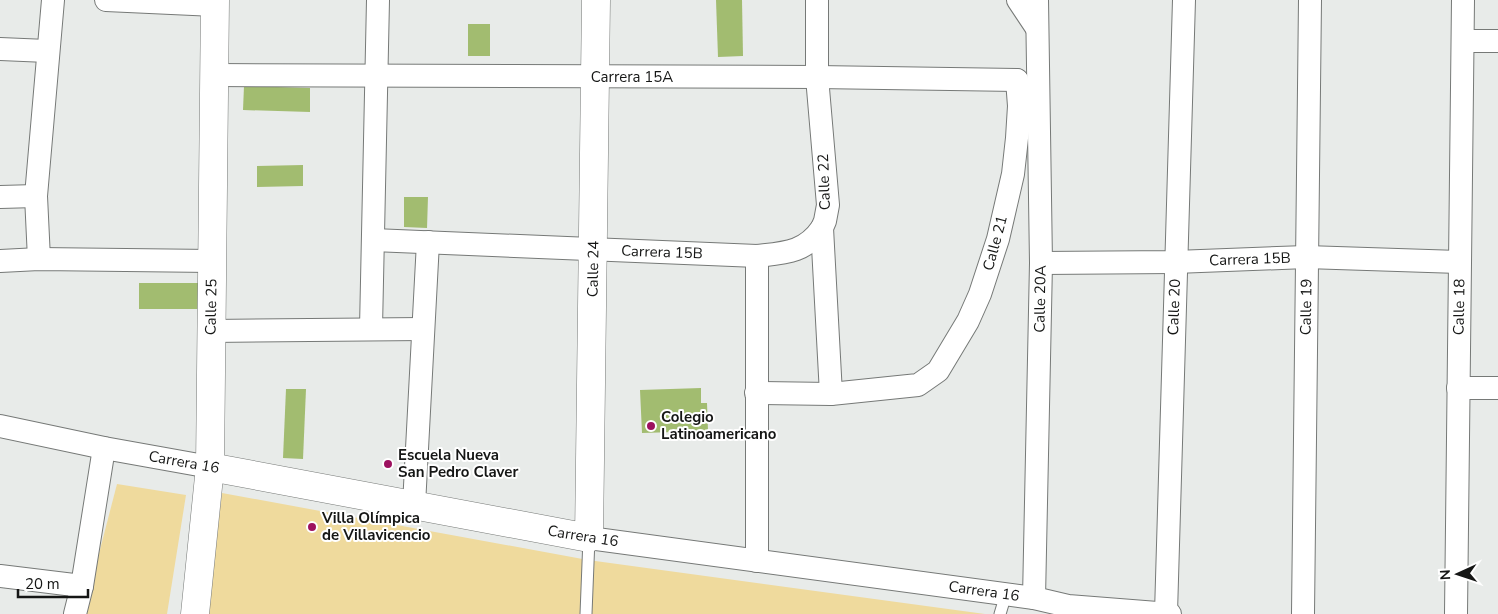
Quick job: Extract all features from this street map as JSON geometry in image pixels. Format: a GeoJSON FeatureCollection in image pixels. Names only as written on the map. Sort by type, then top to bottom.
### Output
{"type":"FeatureCollection","features":[{"type":"Feature","properties":{"kind":"street"},"geometry":{"type":"LineString","coordinates":[[39,259],[36,196],[53,0]]}},
{"type":"Feature","properties":{"kind":"street"},"geometry":{"type":"LineString","coordinates":[[106,0],[215,2]]}},
{"type":"Feature","properties":{"kind":"street"},"geometry":{"type":"LineString","coordinates":[[371,328],[378,0]]}},
{"type":"Feature","properties":{"kind":"street","name":"Calle 24"},"geometry":{"type":"LineString","coordinates":[[589,538],[596,0]]}},
{"type":"Feature","properties":{"kind":"street","name":"Calle 22"},"geometry":{"type":"LineString","coordinates":[[817,0],[817,77],[828,205],[822,228],[831,394]]}},
{"type":"Feature","properties":{"kind":"street"},"geometry":{"type":"LineString","coordinates":[[1018,0],[1036,27]]}},
{"type":"Feature","properties":{"kind":"street","name":"Calle 20A"},"geometry":{"type":"LineString","coordinates":[[1034,598],[1041,263],[1037,0]]}},
{"type":"Feature","properties":{"kind":"street","name":"Calle 20"},"geometry":{"type":"LineString","coordinates":[[1166,613],[1184,0]]}},
{"type":"Feature","properties":{"kind":"street","name":"Calle 19"},"geometry":{"type":"LineString","coordinates":[[1303,614],[1310,0]]}},
{"type":"Feature","properties":{"kind":"street","name":"Calle 18"},"geometry":{"type":"LineString","coordinates":[[1456,614],[1463,0]]}},
{"type":"Feature","properties":{"kind":"street","name":"Calle 25"},"geometry":{"type":"LineString","coordinates":[[195,614],[210,467],[215,2]]}},
{"type":"Feature","properties":{"kind":"street"},"geometry":{"type":"LineString","coordinates":[[1463,41],[1498,41]]}},
{"type":"Feature","properties":{"kind":"street"},"geometry":{"type":"LineString","coordinates":[[0,49],[48,51]]}},
{"type":"Feature","properties":{"kind":"street"},"geometry":{"type":"LineString","coordinates":[[1017,80],[1037,53]]}},
{"type":"Feature","properties":{"kind":"street","name":"Carrera 15A"},"geometry":{"type":"LineString","coordinates":[[214,75],[817,77],[1017,80]]}},
{"type":"Feature","properties":{"kind":"street","name":"Calle 21"},"geometry":{"type":"LineString","coordinates":[[831,394],[918,385],[938,371],[954,346],[980,294],[998,239],[1013,174],[1019,112],[1017,80]]}},
{"type":"Feature","properties":{"kind":"street"},"geometry":{"type":"LineString","coordinates":[[0,197],[36,196]]}},
{"type":"Feature","properties":{"kind":"street","name":"Carrera 15B"},"geometry":{"type":"LineString","coordinates":[[373,240],[756,256],[799,249],[812,240],[822,228]]}},
{"type":"Feature","properties":{"kind":"street"},"geometry":{"type":"LineString","coordinates":[[414,505],[428,242]]}},
{"type":"Feature","properties":{"kind":"street"},"geometry":{"type":"LineString","coordinates":[[756,256],[757,561]]}},
{"type":"Feature","properties":{"kind":"street","name":"Carrera 15B"},"geometry":{"type":"LineString","coordinates":[[1041,263],[1175,262],[1306,257],[1460,262]]}},
{"type":"Feature","properties":{"kind":"street"},"geometry":{"type":"LineString","coordinates":[[0,261],[39,259],[212,261]]}},
{"type":"Feature","properties":{"kind":"street"},"geometry":{"type":"LineString","coordinates":[[211,330],[423,329]]}},
{"type":"Feature","properties":{"kind":"street"},"geometry":{"type":"LineString","coordinates":[[1458,388],[1498,388]]}},
{"type":"Feature","properties":{"kind":"street"},"geometry":{"type":"LineString","coordinates":[[756,393],[831,394]]}},
{"type":"Feature","properties":{"kind":"street","name":"Carrera 16"},"geometry":{"type":"LineString","coordinates":[[0,426],[104,448],[589,538],[757,561],[1003,604],[1034,598],[1068,610],[1170,614]]}},
{"type":"Feature","properties":{"kind":"street"},"geometry":{"type":"LineString","coordinates":[[75,614],[82,586],[104,448]]}},
{"type":"Feature","properties":{"kind":"street"},"geometry":{"type":"LineString","coordinates":[[0,576],[82,586]]}},
{"type":"Feature","properties":{"kind":"lane"},"geometry":{"type":"LineString","coordinates":[[586,614],[589,538]]}},
{"type":"Feature","properties":{"kind":"shaded area"},"geometry":{"type":"Polygon","coordinates":[[[117,484],[186,495],[167,614],[85,614],[117,484]]]}},
{"type":"Feature","properties":{"kind":"shaded area","name":"Villa Olímpica de Villavicencio"},"geometry":{"type":"Polygon","coordinates":[[[222,493],[588,560],[985,614],[207,614],[222,493]]]}},
{"type":"Feature","properties":{"kind":"building"},"geometry":{"type":"Polygon","coordinates":[[[716,0],[742,0],[743,56],[718,57],[716,0]]]}},
{"type":"Feature","properties":{"kind":"building"},"geometry":{"type":"Polygon","coordinates":[[[468,24],[490,24],[490,56],[468,56],[468,24]]]}},
{"type":"Feature","properties":{"kind":"building"},"geometry":{"type":"Polygon","coordinates":[[[244,86],[310,88],[310,112],[243,110],[244,86]]]}},
{"type":"Feature","properties":{"kind":"building"},"geometry":{"type":"Polygon","coordinates":[[[303,165],[303,186],[257,187],[257,166],[303,165]]]}},
{"type":"Feature","properties":{"kind":"building"},"geometry":{"type":"Polygon","coordinates":[[[404,197],[428,197],[427,228],[404,227],[404,197]]]}},
{"type":"Feature","properties":{"kind":"building"},"geometry":{"type":"Polygon","coordinates":[[[139,283],[202,283],[203,309],[139,309],[139,283]]]}},
{"type":"Feature","properties":{"kind":"building"},"geometry":{"type":"Polygon","coordinates":[[[701,388],[701,403],[707,403],[708,431],[642,433],[640,390],[701,388]]]}},
{"type":"Feature","properties":{"kind":"building"},"geometry":{"type":"Polygon","coordinates":[[[286,389],[306,389],[303,459],[283,458],[286,389]]]}},
{"type":"Feature","properties":{"kind":"place","name":"Colegio Latinoamericano"},"geometry":{"type":"Point","coordinates":[651,426]}},
{"type":"Feature","properties":{"kind":"place","name":"Escuela Nueva San Pedro Claver"},"geometry":{"type":"Point","coordinates":[388,464]}},
{"type":"Feature","properties":{"kind":"place","name":"Villa Olímpica de Villavicencio"},"geometry":{"type":"Point","coordinates":[312,527]}}]}
